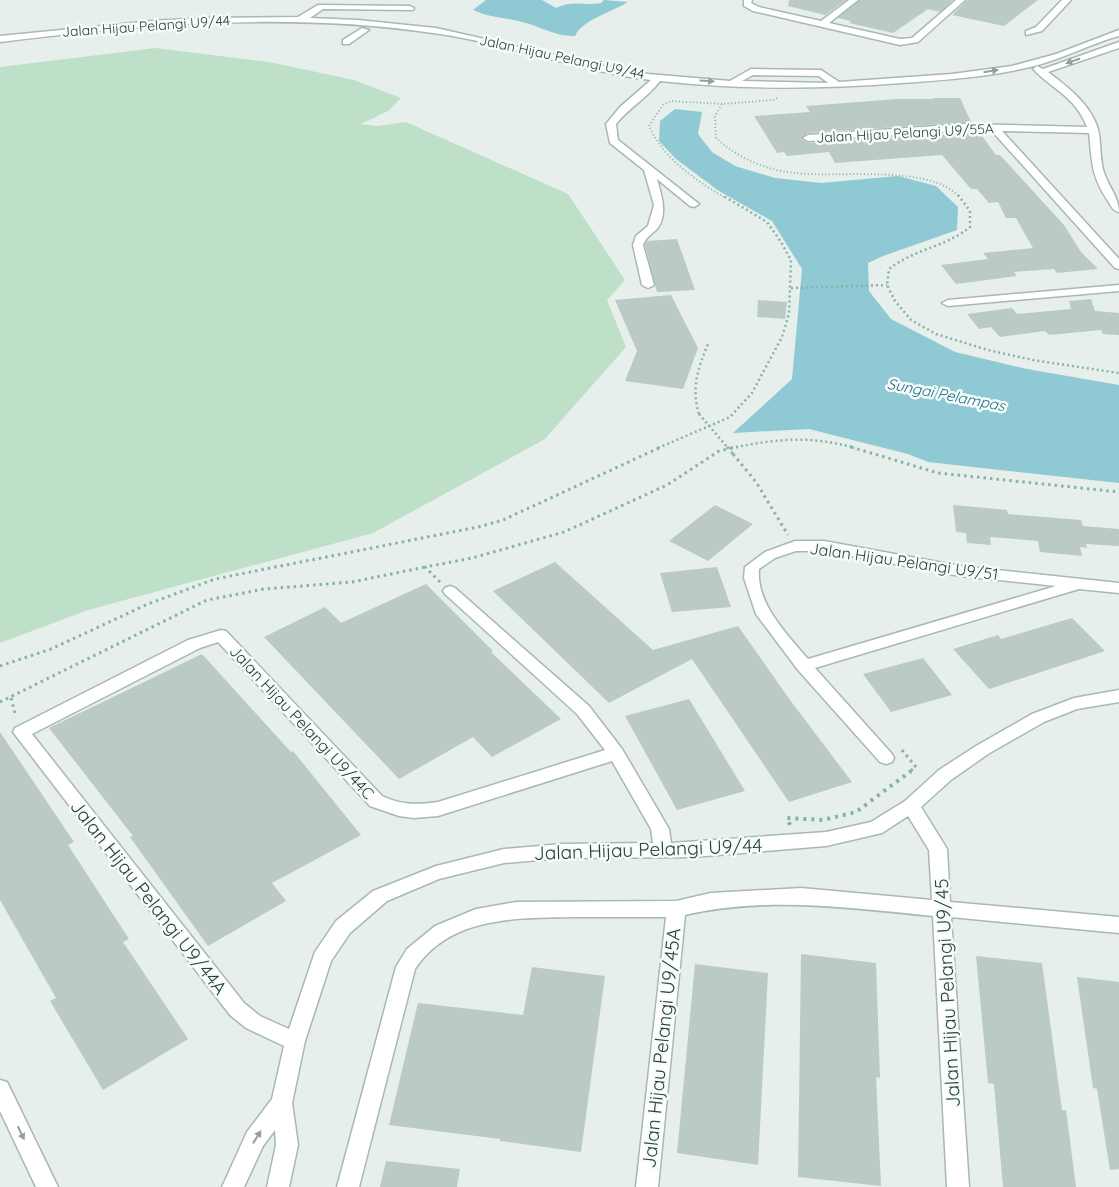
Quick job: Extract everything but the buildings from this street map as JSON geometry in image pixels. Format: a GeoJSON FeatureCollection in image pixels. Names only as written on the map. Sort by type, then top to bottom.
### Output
{"type":"FeatureCollection","features":[{"type":"Feature","properties":{"kind":"street"},"geometry":{"type":"LineString","coordinates":[[748,0],[747,4],[756,9],[892,42],[915,40],[961,0]]}},
{"type":"Feature","properties":{"kind":"street"},"geometry":{"type":"LineString","coordinates":[[821,25],[854,0]]}},
{"type":"Feature","properties":{"kind":"street"},"geometry":{"type":"LineString","coordinates":[[1029,33],[1039,29],[1067,0]]}},
{"type":"Feature","properties":{"kind":"street"},"geometry":{"type":"LineString","coordinates":[[300,20],[321,7],[410,8]]}},
{"type":"Feature","properties":{"kind":"street","name":"Jalan Hijau Pelangi U9/44"},"geometry":{"type":"LineString","coordinates":[[0,39],[201,20],[300,20],[411,27],[495,42],[561,60],[655,81],[733,82],[751,72],[821,73],[837,84],[967,75],[1030,64]]}},
{"type":"Feature","properties":{"kind":"street","name":"Jalan Hijau Pelangi U9/44"},"geometry":{"type":"LineString","coordinates":[[0,46],[191,27],[242,26],[365,30],[404,34],[478,47],[554,67],[706,90],[804,93],[918,88],[986,81],[1050,69],[1119,45]]}},
{"type":"Feature","properties":{"kind":"street"},"geometry":{"type":"LineString","coordinates":[[346,42],[365,30]]}},
{"type":"Feature","properties":{"kind":"street"},"geometry":{"type":"LineString","coordinates":[[1030,64],[1050,59],[1105,36],[1119,33]]}},
{"type":"Feature","properties":{"kind":"street"},"geometry":{"type":"LineString","coordinates":[[1030,64],[1066,90],[1083,109],[1093,130],[1098,168],[1106,192],[1119,209]]}},
{"type":"Feature","properties":{"kind":"street"},"geometry":{"type":"LineString","coordinates":[[655,81],[622,109],[611,124],[613,141],[648,171],[673,187],[694,204]]}},
{"type":"Feature","properties":{"kind":"street","name":"Jalan Hijau Pelangi U9/55A"},"geometry":{"type":"LineString","coordinates":[[808,138],[965,127],[1093,130]]}},
{"type":"Feature","properties":{"kind":"street"},"geometry":{"type":"LineString","coordinates":[[993,127],[1119,266]]}},
{"type":"Feature","properties":{"kind":"street"},"geometry":{"type":"LineString","coordinates":[[648,171],[659,206],[653,228],[640,238],[638,245],[648,285]]}},
{"type":"Feature","properties":{"kind":"street"},"geometry":{"type":"LineString","coordinates":[[948,302],[1119,288]]}},
{"type":"Feature","properties":{"kind":"street","name":"Jalan Hijau Pelangi U9/51"},"geometry":{"type":"LineString","coordinates":[[886,758],[804,666],[761,610],[751,578],[752,567],[770,555],[795,546],[824,546],[960,571],[1119,588]]}},
{"type":"Feature","properties":{"kind":"street"},"geometry":{"type":"LineString","coordinates":[[804,666],[1079,584]]}},
{"type":"Feature","properties":{"kind":"street"},"geometry":{"type":"LineString","coordinates":[[450,591],[583,710],[616,753],[660,829],[663,849]]}},
{"type":"Feature","properties":{"kind":"street","name":"Jalan Hijau Pelangi U9/44C"},"geometry":{"type":"LineString","coordinates":[[21,732],[194,644],[221,635],[376,801],[392,809],[417,812],[438,809],[616,753]]}},
{"type":"Feature","properties":{"kind":"street","name":"Jalan Hijau Pelangi U9/44"},"geometry":{"type":"LineString","coordinates":[[278,1187],[287,1145],[282,1102],[295,1041],[322,958],[343,927],[380,896],[436,873],[504,856],[562,850],[693,850],[826,839],[876,828],[911,806],[945,775],[982,750],[1038,718],[1074,704],[1119,696]]}},
{"type":"Feature","properties":{"kind":"street","name":"Jalan Hijau Pelangi U9/44A"},"geometry":{"type":"LineString","coordinates":[[21,732],[236,1009],[253,1022],[295,1041]]}},
{"type":"Feature","properties":{"kind":"street","name":"Jalan Hijau Pelangi U9/45"},"geometry":{"type":"LineString","coordinates":[[911,806],[938,849],[958,1187]]}},
{"type":"Feature","properties":{"kind":"street"},"geometry":{"type":"LineString","coordinates":[[348,1187],[406,967],[414,955],[442,932],[476,917],[516,910],[676,909],[719,900],[801,896],[1119,925]]}},
{"type":"Feature","properties":{"kind":"street","name":"Jalan Hijau Pelangi U9/45A"},"geometry":{"type":"LineString","coordinates":[[646,1187],[676,909]]}},
{"type":"Feature","properties":{"kind":"street"},"geometry":{"type":"LineString","coordinates":[[0,1089],[47,1187]]}},
{"type":"Feature","properties":{"kind":"street","name":"Jalan Hijau Pelangi U9/44"},"geometry":{"type":"LineString","coordinates":[[232,1187],[255,1139],[282,1102]]}},
{"type":"Feature","properties":{"kind":"path"},"geometry":{"type":"LineString","coordinates":[[0,666],[51,649],[148,604],[215,579],[478,527],[503,520],[730,417],[752,393],[782,337],[789,314],[791,260],[767,222],[694,179],[655,140],[650,126],[663,105],[671,101],[722,104],[774,100],[778,97],[779,92]]}},
{"type":"Feature","properties":{"kind":"path"},"geometry":{"type":"LineString","coordinates":[[722,104],[715,116],[716,138],[731,152],[761,167],[796,174],[850,175],[885,173],[910,176],[946,187],[960,198],[970,210],[970,227],[954,239],[900,259],[888,269],[887,285],[895,301],[911,320],[936,334],[988,350],[1033,360],[1119,373]]}},
{"type":"Feature","properties":{"kind":"path"},"geometry":{"type":"LineString","coordinates":[[791,288],[878,287],[887,285]]}},
{"type":"Feature","properties":{"kind":"path"},"geometry":{"type":"LineString","coordinates":[[708,344],[697,369],[693,397],[699,414],[756,482],[795,546]]}},
{"type":"Feature","properties":{"kind":"path"},"geometry":{"type":"LineString","coordinates":[[0,702],[207,600],[264,589],[352,582],[472,558],[564,532],[667,485],[719,451],[770,440],[812,439],[833,442],[938,473],[1119,492]]}},
{"type":"Feature","properties":{"kind":"path"},"geometry":{"type":"LineString","coordinates":[[425,567],[450,591]]}},
{"type":"Feature","properties":{"kind":"path"},"geometry":{"type":"LineString","coordinates":[[797,842],[787,818],[823,820],[856,812],[916,767],[903,750],[886,758]]}},
{"type":"Feature","properties":{"kind":"green space"},"geometry":{"type":"Polygon","coordinates":[[[155,48],[269,62],[354,80],[401,98],[388,111],[361,124],[377,126],[406,122],[568,194],[625,280],[607,300],[626,347],[545,439],[373,533],[88,610],[0,643],[0,67],[155,48]]]}},
{"type":"Feature","properties":{"kind":"water"},"geometry":{"type":"Polygon","coordinates":[[[486,0],[542,0],[556,8],[568,4],[601,3],[604,0],[628,2],[584,25],[575,36],[568,36],[515,20],[485,15],[473,10],[486,0]]]}},
{"type":"Feature","properties":{"kind":"water","name":"Sungai Pelampas"},"geometry":{"type":"Polygon","coordinates":[[[675,109],[702,112],[698,134],[712,152],[735,166],[775,178],[821,183],[898,176],[936,186],[958,207],[957,230],[868,263],[869,291],[891,319],[955,352],[1027,369],[1119,385],[1119,483],[928,462],[908,454],[809,429],[733,433],[792,379],[802,269],[772,221],[719,191],[676,159],[659,141],[660,121],[675,109]]]}}]}
